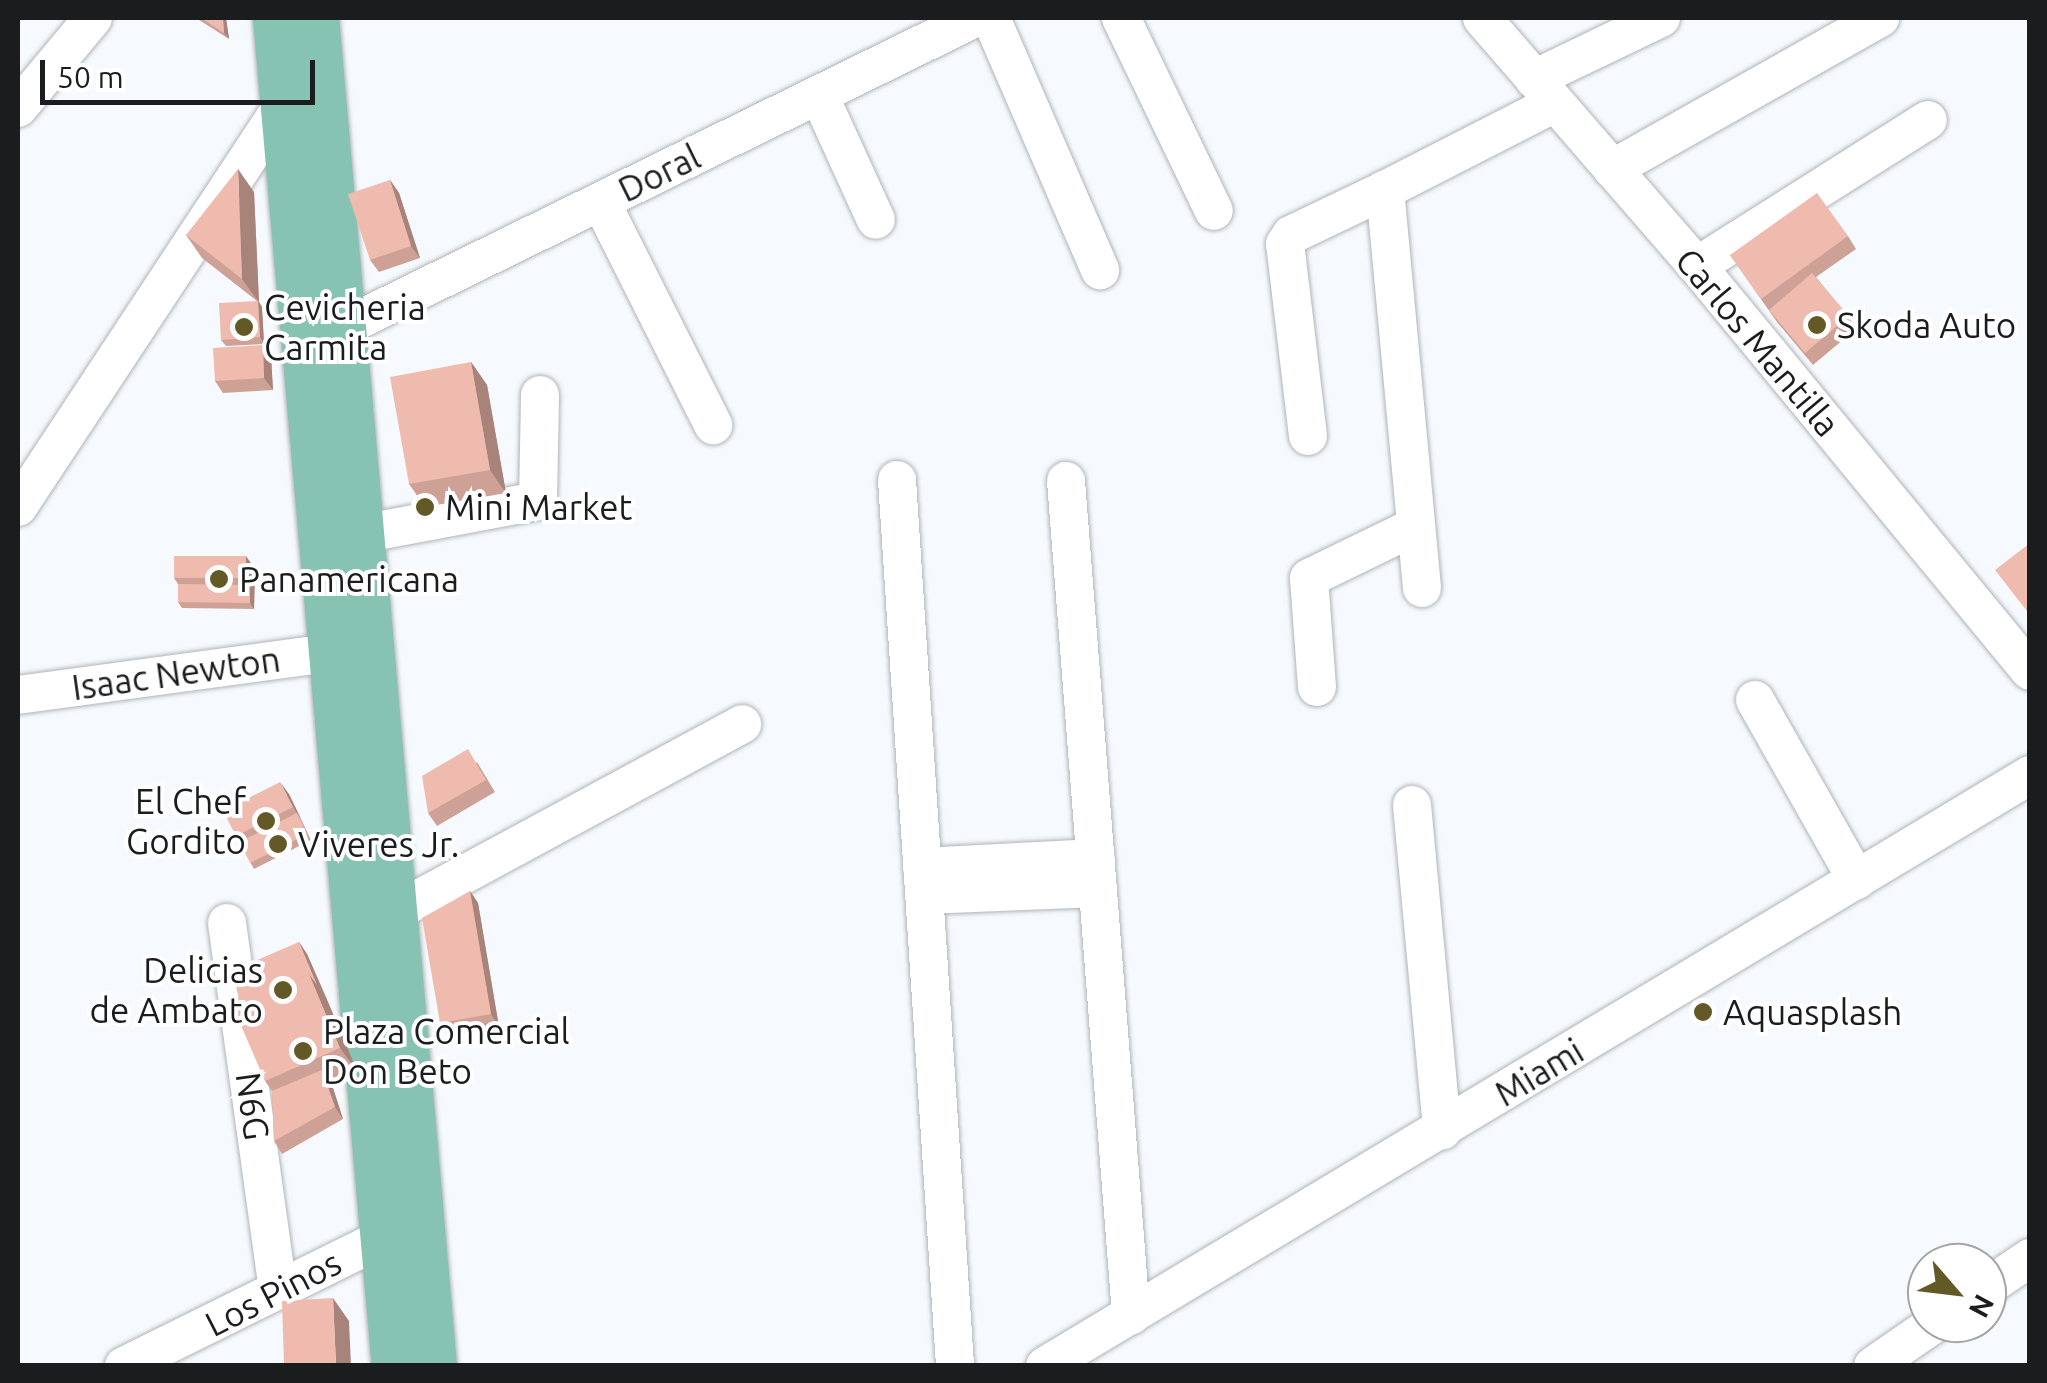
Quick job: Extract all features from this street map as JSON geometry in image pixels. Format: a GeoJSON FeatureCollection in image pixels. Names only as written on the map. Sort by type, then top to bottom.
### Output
{"type":"FeatureCollection","features":[{"type":"Feature","properties":{"kind":"main road"},"geometry":{"type":"LineString","coordinates":[[277,18],[334,652],[402,1228],[433,1366]]}},
{"type":"Feature","properties":{"kind":"main road"},"geometry":{"type":"LineString","coordinates":[[316,18],[393,912],[402,1228],[396,1366]]}},
{"type":"Feature","properties":{"kind":"street"},"geometry":{"type":"LineString","coordinates":[[18,108],[93,18]]}},
{"type":"Feature","properties":{"kind":"street","name":"Doral"},"geometry":{"type":"LineString","coordinates":[[342,328],[975,18]]}},
{"type":"Feature","properties":{"kind":"street"},"geometry":{"type":"LineString","coordinates":[[992,18],[1100,270]]}},
{"type":"Feature","properties":{"kind":"street"},"geometry":{"type":"LineString","coordinates":[[1122,18],[1214,211]]}},
{"type":"Feature","properties":{"kind":"street","name":"Carlos Mantilla"},"geometry":{"type":"LineString","coordinates":[[1482,18],[1697,266],[2030,671]]}},
{"type":"Feature","properties":{"kind":"street"},"geometry":{"type":"LineString","coordinates":[[1308,436],[1285,244],[1290,235],[1385,190],[1661,18]]}},
{"type":"Feature","properties":{"kind":"street"},"geometry":{"type":"LineString","coordinates":[[1612,170],[1880,18]]}},
{"type":"Feature","properties":{"kind":"street"},"geometry":{"type":"LineString","coordinates":[[819,94],[876,220]]}},
{"type":"Feature","properties":{"kind":"street"},"geometry":{"type":"LineString","coordinates":[[18,507],[286,100]]}},
{"type":"Feature","properties":{"kind":"street"},"geometry":{"type":"LineString","coordinates":[[1697,266],[1928,120]]}},
{"type":"Feature","properties":{"kind":"street"},"geometry":{"type":"LineString","coordinates":[[1385,190],[1422,588]]}},
{"type":"Feature","properties":{"kind":"street"},"geometry":{"type":"LineString","coordinates":[[601,202],[713,425]]}},
{"type":"Feature","properties":{"kind":"street"},"geometry":{"type":"LineString","coordinates":[[360,534],[538,501],[543,494],[540,394]]}},
{"type":"Feature","properties":{"kind":"street"},"geometry":{"type":"LineString","coordinates":[[897,480],[954,1366]]}},
{"type":"Feature","properties":{"kind":"street"},"geometry":{"type":"LineString","coordinates":[[1066,482],[1131,1314]]}},
{"type":"Feature","properties":{"kind":"street"},"geometry":{"type":"LineString","coordinates":[[1317,687],[1309,578],[1416,526]]}},
{"type":"Feature","properties":{"kind":"street","name":"Isaac Newton"},"geometry":{"type":"LineString","coordinates":[[18,695],[334,652]]}},
{"type":"Feature","properties":{"kind":"street"},"geometry":{"type":"LineString","coordinates":[[1756,700],[1857,880]]}},
{"type":"Feature","properties":{"kind":"street"},"geometry":{"type":"LineString","coordinates":[[393,912],[742,724]]}},
{"type":"Feature","properties":{"kind":"street","name":"Miami"},"geometry":{"type":"LineString","coordinates":[[1045,1366],[2030,776]]}},
{"type":"Feature","properties":{"kind":"street"},"geometry":{"type":"LineString","coordinates":[[1412,805],[1442,1131]]}},
{"type":"Feature","properties":{"kind":"street"},"geometry":{"type":"LineString","coordinates":[[923,881],[1097,873]]}},
{"type":"Feature","properties":{"kind":"street","name":"N6G"},"geometry":{"type":"LineString","coordinates":[[227,922],[278,1290]]}},
{"type":"Feature","properties":{"kind":"street","name":"Los Pinos"},"geometry":{"type":"LineString","coordinates":[[124,1366],[402,1228]]}},
{"type":"Feature","properties":{"kind":"street"},"geometry":{"type":"LineString","coordinates":[[2007,1274],[2030,1258]]}},
{"type":"Feature","properties":{"kind":"street"},"geometry":{"type":"LineString","coordinates":[[1873,1366],[1907,1342]]}},
{"type":"Feature","properties":{"kind":"building"},"geometry":{"type":"Polygon","coordinates":[[[201,18],[223,18],[224,33],[201,18]]]}},
{"type":"Feature","properties":{"kind":"building"},"geometry":{"type":"Polygon","coordinates":[[[238,169],[242,279],[186,235],[238,169]]]}},
{"type":"Feature","properties":{"kind":"building"},"geometry":{"type":"Polygon","coordinates":[[[390,180],[411,246],[370,260],[348,194],[390,180]]]}},
{"type":"Feature","properties":{"kind":"building"},"geometry":{"type":"Polygon","coordinates":[[[1817,193],[1848,236],[1761,299],[1730,255],[1817,193]]]}},
{"type":"Feature","properties":{"kind":"building","name":"Skoda Auto"},"geometry":{"type":"Polygon","coordinates":[[[1812,273],[1849,316],[1805,353],[1769,310],[1812,273]]]}},
{"type":"Feature","properties":{"kind":"building","name":"Cevicheria Carmita"},"geometry":{"type":"Polygon","coordinates":[[[258,301],[260,337],[221,340],[219,303],[258,301]]]}},
{"type":"Feature","properties":{"kind":"building"},"geometry":{"type":"Polygon","coordinates":[[[263,345],[264,378],[215,381],[213,348],[263,345]]]}},
{"type":"Feature","properties":{"kind":"building"},"geometry":{"type":"Polygon","coordinates":[[[471,362],[490,470],[409,484],[390,377],[471,362]]]}},
{"type":"Feature","properties":{"kind":"building"},"geometry":{"type":"Polygon","coordinates":[[[2030,543],[2030,615],[1995,570],[2030,543]]]}},
{"type":"Feature","properties":{"kind":"building"},"geometry":{"type":"Polygon","coordinates":[[[174,556],[246,556],[246,578],[174,578],[174,556]]]}},
{"type":"Feature","properties":{"kind":"building"},"geometry":{"type":"Polygon","coordinates":[[[178,584],[250,585],[250,603],[178,602],[178,584]]]}},
{"type":"Feature","properties":{"kind":"building"},"geometry":{"type":"Polygon","coordinates":[[[468,749],[486,780],[428,813],[422,776],[468,749]]]}},
{"type":"Feature","properties":{"kind":"building"},"geometry":{"type":"Polygon","coordinates":[[[280,782],[293,807],[236,836],[223,811],[280,782]]]}},
{"type":"Feature","properties":{"kind":"building","name":"Viveres Jr."},"geometry":{"type":"Polygon","coordinates":[[[297,813],[307,834],[250,863],[240,842],[297,813]]]}},
{"type":"Feature","properties":{"kind":"building"},"geometry":{"type":"Polygon","coordinates":[[[470,891],[491,1014],[440,1023],[422,918],[470,891]]]}},
{"type":"Feature","properties":{"kind":"building"},"geometry":{"type":"Polygon","coordinates":[[[299,942],[317,985],[309,974],[239,1005],[234,970],[299,942]]]}},
{"type":"Feature","properties":{"kind":"building","name":"Plaza Comercial Don Beto"},"geometry":{"type":"Polygon","coordinates":[[[309,974],[340,1048],[265,1081],[233,1007],[309,974]]]}},
{"type":"Feature","properties":{"kind":"building"},"geometry":{"type":"Polygon","coordinates":[[[322,1070],[335,1107],[274,1141],[272,1091],[322,1070]]]}},
{"type":"Feature","properties":{"kind":"building"},"geometry":{"type":"Polygon","coordinates":[[[333,1298],[336,1366],[284,1366],[282,1301],[333,1298]]]}},
{"type":"Feature","properties":{"kind":"place","name":"Skoda Auto"},"geometry":{"type":"Point","coordinates":[1817,325]}},
{"type":"Feature","properties":{"kind":"place","name":"Cevicheria Carmita"},"geometry":{"type":"Point","coordinates":[244,327]}},
{"type":"Feature","properties":{"kind":"place","name":"Mini Market"},"geometry":{"type":"Point","coordinates":[425,507]}},
{"type":"Feature","properties":{"kind":"place","name":"Panamericana"},"geometry":{"type":"Point","coordinates":[219,579]}},
{"type":"Feature","properties":{"kind":"place","name":"El Chef Gordito"},"geometry":{"type":"Point","coordinates":[266,821]}},
{"type":"Feature","properties":{"kind":"place","name":"Viveres Jr."},"geometry":{"type":"Point","coordinates":[278,844]}},
{"type":"Feature","properties":{"kind":"place","name":"Delicias de Ambato"},"geometry":{"type":"Point","coordinates":[283,990]}},
{"type":"Feature","properties":{"kind":"place","name":"Aquasplash"},"geometry":{"type":"Point","coordinates":[1703,1012]}},
{"type":"Feature","properties":{"kind":"place","name":"Plaza Comercial Don Beto"},"geometry":{"type":"Point","coordinates":[303,1051]}}]}
